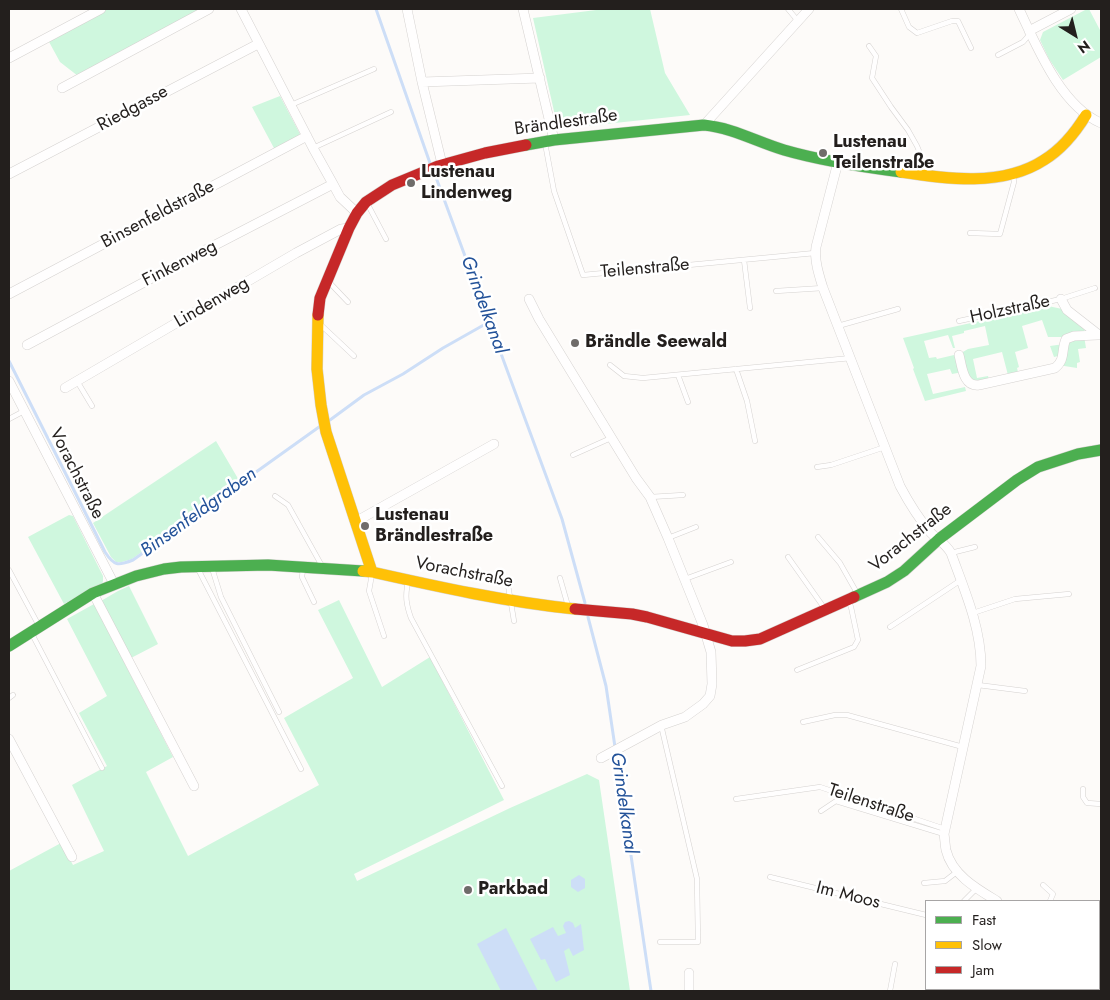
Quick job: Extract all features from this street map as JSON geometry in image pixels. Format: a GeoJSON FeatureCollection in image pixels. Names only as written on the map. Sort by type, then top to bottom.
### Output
{"type":"FeatureCollection","features":[{"type":"Feature","properties":{"kind":"street"},"geometry":{"type":"LineString","coordinates":[[9,58],[101,9]]}},
{"type":"Feature","properties":{"kind":"street"},"geometry":{"type":"LineString","coordinates":[[62,88],[209,9]]}},
{"type":"Feature","properties":{"kind":"street"},"geometry":{"type":"LineString","coordinates":[[240,9],[312,148],[340,196],[357,212]]}},
{"type":"Feature","properties":{"kind":"street"},"geometry":{"type":"LineString","coordinates":[[407,9],[440,165]]}},
{"type":"Feature","properties":{"kind":"street"},"geometry":{"type":"LineString","coordinates":[[523,9],[540,78],[550,140]]}},
{"type":"Feature","properties":{"kind":"street"},"geometry":{"type":"LineString","coordinates":[[704,125],[809,9]]}},
{"type":"Feature","properties":{"kind":"street"},"geometry":{"type":"LineString","coordinates":[[1019,9],[1044,60],[1065,94],[1086,116],[1101,123]]}},
{"type":"Feature","properties":{"kind":"street"},"geometry":{"type":"LineString","coordinates":[[1030,32],[1071,9]]}},
{"type":"Feature","properties":{"kind":"street","name":"Riedgasse"},"geometry":{"type":"LineString","coordinates":[[9,174],[258,44]]}},
{"type":"Feature","properties":{"kind":"street"},"geometry":{"type":"LineString","coordinates":[[422,82],[540,78]]}},
{"type":"Feature","properties":{"kind":"street","name":"Brändlestraße"},"geometry":{"type":"LineString","coordinates":[[372,572],[326,432],[317,368],[317,324],[320,298],[348,228],[357,212],[366,202],[392,185],[440,165],[484,153],[550,140],[704,125],[716,125],[781,149],[819,159],[926,176],[987,177],[1013,174],[1045,161],[1068,141],[1086,116]]}},
{"type":"Feature","properties":{"kind":"street","name":"Binsenfeldstraße"},"geometry":{"type":"LineString","coordinates":[[9,294],[307,136]]}},
{"type":"Feature","properties":{"kind":"street"},"geometry":{"type":"LineString","coordinates":[[838,162],[815,253],[823,288],[900,486],[908,502],[933,534],[946,544],[951,553],[972,613],[981,652],[981,666],[945,832],[946,851],[951,862],[964,879],[996,900]]}},
{"type":"Feature","properties":{"kind":"street","name":"Finkenweg"},"geometry":{"type":"LineString","coordinates":[[26,344],[333,184]]}},
{"type":"Feature","properties":{"kind":"street","name":"Lindenweg"},"geometry":{"type":"LineString","coordinates":[[65,388],[296,253],[341,229],[348,228]]}},
{"type":"Feature","properties":{"kind":"street"},"geometry":{"type":"LineString","coordinates":[[529,299],[539,319],[611,438],[650,497],[707,634],[711,652],[712,684],[710,696],[703,704],[685,716],[661,725],[604,756]]}},
{"type":"Feature","properties":{"kind":"street","name":"Holzstraße"},"geometry":{"type":"LineString","coordinates":[[1061,300],[1067,310],[1100,335]]}},
{"type":"Feature","properties":{"kind":"street"},"geometry":{"type":"LineString","coordinates":[[959,354],[965,378],[974,386],[1055,368],[1061,362],[1066,339],[1074,336],[1100,335]]}},
{"type":"Feature","properties":{"kind":"street","name":"Vorachstraße"},"geometry":{"type":"LineString","coordinates":[[9,381],[114,584]]}},
{"type":"Feature","properties":{"kind":"street"},"geometry":{"type":"LineString","coordinates":[[355,522],[494,444]]}},
{"type":"Feature","properties":{"kind":"street","name":"Vorachstraße"},"geometry":{"type":"LineString","coordinates":[[9,646],[93,594],[114,584],[150,572],[181,567],[268,565],[372,572],[441,588],[511,600],[632,614],[732,641],[760,639],[887,582],[939,539],[1017,480],[1038,467],[1078,454],[1101,450]]}},
{"type":"Feature","properties":{"kind":"street"},"geometry":{"type":"LineString","coordinates":[[93,594],[194,786]]}},
{"type":"Feature","properties":{"kind":"street"},"geometry":{"type":"LineString","coordinates":[[9,739],[72,857]]}},
{"type":"Feature","properties":{"kind":"street"},"geometry":{"type":"LineString","coordinates":[[689,973],[689,991]]}},
{"type":"Feature","properties":{"kind":"lane"},"geometry":{"type":"LineString","coordinates":[[788,9],[798,21]]}},
{"type":"Feature","properties":{"kind":"lane"},"geometry":{"type":"LineString","coordinates":[[901,9],[909,27],[917,34],[952,21],[958,21],[970,48]]}},
{"type":"Feature","properties":{"kind":"lane"},"geometry":{"type":"LineString","coordinates":[[998,55],[1023,42],[1030,32]]}},
{"type":"Feature","properties":{"kind":"lane"},"geometry":{"type":"LineString","coordinates":[[869,46],[876,56],[872,78],[917,146],[926,176]]}},
{"type":"Feature","properties":{"kind":"lane"},"geometry":{"type":"LineString","coordinates":[[290,105],[374,69]]}},
{"type":"Feature","properties":{"kind":"lane"},"geometry":{"type":"LineString","coordinates":[[312,148],[391,112]]}},
{"type":"Feature","properties":{"kind":"lane","name":"Teilenstraße"},"geometry":{"type":"LineString","coordinates":[[550,140],[554,192],[583,275],[815,253]]}},
{"type":"Feature","properties":{"kind":"lane"},"geometry":{"type":"LineString","coordinates":[[970,233],[1000,234],[1014,182],[1013,174]]}},
{"type":"Feature","properties":{"kind":"lane"},"geometry":{"type":"LineString","coordinates":[[366,202],[386,239]]}},
{"type":"Feature","properties":{"kind":"lane"},"geometry":{"type":"LineString","coordinates":[[744,260],[750,308]]}},
{"type":"Feature","properties":{"kind":"lane"},"geometry":{"type":"LineString","coordinates":[[327,280],[348,302]]}},
{"type":"Feature","properties":{"kind":"lane"},"geometry":{"type":"LineString","coordinates":[[776,291],[823,288]]}},
{"type":"Feature","properties":{"kind":"lane","name":"Holzstraße"},"geometry":{"type":"LineString","coordinates":[[959,321],[1061,300],[1095,288]]}},
{"type":"Feature","properties":{"kind":"lane"},"geometry":{"type":"LineString","coordinates":[[838,326],[898,309]]}},
{"type":"Feature","properties":{"kind":"lane"},"geometry":{"type":"LineString","coordinates":[[317,324],[322,326],[354,356]]}},
{"type":"Feature","properties":{"kind":"lane"},"geometry":{"type":"LineString","coordinates":[[610,365],[624,376],[643,378],[851,358]]}},
{"type":"Feature","properties":{"kind":"lane"},"geometry":{"type":"LineString","coordinates":[[736,370],[747,401],[755,441]]}},
{"type":"Feature","properties":{"kind":"lane"},"geometry":{"type":"LineString","coordinates":[[678,375],[688,402]]}},
{"type":"Feature","properties":{"kind":"lane"},"geometry":{"type":"LineString","coordinates":[[77,381],[92,406]]}},
{"type":"Feature","properties":{"kind":"lane"},"geometry":{"type":"LineString","coordinates":[[9,419],[24,411]]}},
{"type":"Feature","properties":{"kind":"lane"},"geometry":{"type":"LineString","coordinates":[[573,455],[611,438]]}},
{"type":"Feature","properties":{"kind":"lane"},"geometry":{"type":"LineString","coordinates":[[817,467],[831,465],[885,447]]}},
{"type":"Feature","properties":{"kind":"lane"},"geometry":{"type":"LineString","coordinates":[[650,497],[682,495]]}},
{"type":"Feature","properties":{"kind":"lane"},"geometry":{"type":"LineString","coordinates":[[275,496],[288,505],[324,569]]}},
{"type":"Feature","properties":{"kind":"lane"},"geometry":{"type":"LineString","coordinates":[[668,538],[696,527]]}},
{"type":"Feature","properties":{"kind":"lane"},"geometry":{"type":"LineString","coordinates":[[797,670],[854,647],[858,640],[851,607],[853,598],[840,563],[818,537]]}},
{"type":"Feature","properties":{"kind":"lane"},"geometry":{"type":"LineString","coordinates":[[951,553],[975,547]]}},
{"type":"Feature","properties":{"kind":"lane"},"geometry":{"type":"LineString","coordinates":[[788,557],[826,610]]}},
{"type":"Feature","properties":{"kind":"lane"},"geometry":{"type":"LineString","coordinates":[[685,579],[731,562]]}},
{"type":"Feature","properties":{"kind":"lane"},"geometry":{"type":"LineString","coordinates":[[212,567],[220,597],[279,712]]}},
{"type":"Feature","properties":{"kind":"lane"},"geometry":{"type":"LineString","coordinates":[[198,568],[300,770]]}},
{"type":"Feature","properties":{"kind":"lane"},"geometry":{"type":"LineString","coordinates":[[303,568],[302,577],[314,602]]}},
{"type":"Feature","properties":{"kind":"lane"},"geometry":{"type":"LineString","coordinates":[[9,570],[35,629],[102,768]]}},
{"type":"Feature","properties":{"kind":"lane"},"geometry":{"type":"LineString","coordinates":[[372,572],[369,591],[384,636]]}},
{"type":"Feature","properties":{"kind":"lane"},"geometry":{"type":"LineString","coordinates":[[560,578],[569,608]]}},
{"type":"Feature","properties":{"kind":"lane"},"geometry":{"type":"LineString","coordinates":[[507,579],[514,621]]}},
{"type":"Feature","properties":{"kind":"lane"},"geometry":{"type":"LineString","coordinates":[[409,580],[406,593],[407,606],[411,618],[502,786]]}},
{"type":"Feature","properties":{"kind":"lane"},"geometry":{"type":"LineString","coordinates":[[890,627],[961,580]]}},
{"type":"Feature","properties":{"kind":"lane"},"geometry":{"type":"LineString","coordinates":[[972,613],[1015,599],[1069,594]]}},
{"type":"Feature","properties":{"kind":"lane"},"geometry":{"type":"LineString","coordinates":[[978,686],[1025,691]]}},
{"type":"Feature","properties":{"kind":"lane"},"geometry":{"type":"LineString","coordinates":[[803,722],[835,715],[847,715],[963,747]]}},
{"type":"Feature","properties":{"kind":"lane"},"geometry":{"type":"LineString","coordinates":[[660,942],[698,942],[697,879],[661,725]]}},
{"type":"Feature","properties":{"kind":"lane","name":"Teilenstraße"},"geometry":{"type":"LineString","coordinates":[[736,799],[820,787],[945,832]]}},
{"type":"Feature","properties":{"kind":"lane"},"geometry":{"type":"LineString","coordinates":[[1083,788],[1083,797],[1088,803],[1101,804]]}},
{"type":"Feature","properties":{"kind":"lane","name":"Teilenstraße"},"geometry":{"type":"LineString","coordinates":[[821,811],[836,801],[945,832]]}},
{"type":"Feature","properties":{"kind":"lane"},"geometry":{"type":"LineString","coordinates":[[924,884],[945,881],[958,872]]}},
{"type":"Feature","properties":{"kind":"lane","name":"Im Moos"},"geometry":{"type":"LineString","coordinates":[[770,877],[925,915]]}},
{"type":"Feature","properties":{"kind":"lane"},"geometry":{"type":"LineString","coordinates":[[1042,885],[1053,894],[1050,900]]}},
{"type":"Feature","properties":{"kind":"lane"},"geometry":{"type":"LineString","coordinates":[[965,900],[976,888]]}},
{"type":"Feature","properties":{"kind":"lane"},"geometry":{"type":"LineString","coordinates":[[890,991],[895,964]]}},
{"type":"Feature","properties":{"kind":"green space"},"geometry":{"type":"Polygon","coordinates":[[[107,9],[202,9],[78,76],[60,62],[48,40],[107,9]]]}},
{"type":"Feature","properties":{"kind":"green space"},"geometry":{"type":"Polygon","coordinates":[[[604,9],[650,9],[665,73],[690,115],[558,129],[533,18],[604,9]]]}},
{"type":"Feature","properties":{"kind":"green space"},"geometry":{"type":"Polygon","coordinates":[[[1089,9],[1101,32],[1101,57],[1063,80],[1049,59],[1040,40],[1043,32],[1089,9]]]}},
{"type":"Feature","properties":{"kind":"green space"},"geometry":{"type":"Polygon","coordinates":[[[280,96],[300,134],[297,139],[275,150],[252,107],[280,96]]]}},
{"type":"Feature","properties":{"kind":"green space"},"geometry":{"type":"Polygon","coordinates":[[[1048,306],[1067,310],[1085,326],[1086,348],[1078,349],[1080,362],[1077,363],[1077,368],[1058,365],[1063,355],[1054,357],[1050,346],[1064,344],[1069,337],[1048,337],[1042,320],[1022,326],[1028,348],[1015,352],[1019,376],[1009,379],[1002,352],[973,359],[977,378],[988,376],[990,383],[979,385],[963,372],[952,374],[950,369],[927,374],[933,394],[965,387],[966,391],[925,401],[903,338],[1048,306]],[[985,326],[952,336],[955,348],[953,348],[948,335],[924,341],[929,358],[936,357],[937,359],[956,356],[968,349],[989,345],[985,326]]]}},
{"type":"Feature","properties":{"kind":"green space"},"geometry":{"type":"Polygon","coordinates":[[[216,441],[240,482],[132,559],[116,562],[111,557],[93,523],[216,441]]]}},
{"type":"Feature","properties":{"kind":"green space"},"geometry":{"type":"Polygon","coordinates":[[[69,515],[73,516],[103,576],[103,581],[102,584],[64,604],[28,537],[69,515]]]}},
{"type":"Feature","properties":{"kind":"green space"},"geometry":{"type":"Polygon","coordinates":[[[129,586],[158,644],[131,658],[101,601],[129,586]]]}},
{"type":"Feature","properties":{"kind":"green space"},"geometry":{"type":"Polygon","coordinates":[[[339,600],[382,687],[430,657],[504,800],[354,874],[357,881],[510,808],[587,774],[599,780],[630,991],[9,991],[9,871],[61,843],[73,865],[104,851],[72,785],[107,766],[79,713],[107,696],[67,619],[94,604],[173,757],[146,772],[188,856],[319,785],[284,718],[353,678],[318,610],[339,600]]]}},
{"type":"Feature","properties":{"kind":"water"},"geometry":{"type":"Polygon","coordinates":[[[579,875],[585,879],[585,888],[578,892],[571,887],[571,880],[579,875]]]}},
{"type":"Feature","properties":{"kind":"water"},"geometry":{"type":"Polygon","coordinates":[[[565,922],[573,923],[575,928],[581,924],[584,950],[573,956],[569,948],[564,951],[570,975],[556,982],[545,959],[541,960],[530,939],[553,927],[558,936],[566,933],[563,926],[565,922]]]}},
{"type":"Feature","properties":{"kind":"water"},"geometry":{"type":"Polygon","coordinates":[[[506,928],[538,991],[501,991],[477,944],[506,928]]]}},
{"type":"Feature","properties":{"kind":"waterway","name":"Grindelkanal"},"geometry":{"type":"LineString","coordinates":[[376,9],[431,166]]}},
{"type":"Feature","properties":{"kind":"waterway","name":"Grindelkanal"},"geometry":{"type":"LineString","coordinates":[[434,172],[562,519],[585,603]]}},
{"type":"Feature","properties":{"kind":"waterway","name":"Binsenfeldgraben"},"geometry":{"type":"LineString","coordinates":[[330,420],[364,395],[403,374],[443,348],[489,322]]}},
{"type":"Feature","properties":{"kind":"waterway","name":"Binsenfeldgraben"},"geometry":{"type":"LineString","coordinates":[[9,361],[105,552],[117,564],[133,560],[319,427]]}},
{"type":"Feature","properties":{"kind":"waterway","name":"Grindelkanal"},"geometry":{"type":"LineString","coordinates":[[588,617],[606,686],[651,991]]}},
{"type":"Feature","properties":{"kind":"traffic: fast"},"geometry":{"type":"LineString","coordinates":[[526,145],[554,140],[704,125],[725,129],[784,150],[813,157],[901,172]]}},
{"type":"Feature","properties":{"kind":"traffic: fast"},"geometry":{"type":"LineString","coordinates":[[854,597],[887,582],[904,571],[939,539],[1017,480],[1038,467],[1078,454],[1101,450]]}},
{"type":"Feature","properties":{"kind":"traffic: fast"},"geometry":{"type":"LineString","coordinates":[[9,646],[93,593],[136,576],[164,569],[268,565],[363,571]]}},
{"type":"Feature","properties":{"kind":"traffic: slow"},"geometry":{"type":"LineString","coordinates":[[901,172],[937,177],[974,179],[993,178],[1028,169],[1057,151],[1073,134],[1086,115]]}},
{"type":"Feature","properties":{"kind":"traffic: slow"},"geometry":{"type":"LineString","coordinates":[[318,315],[317,369],[326,432],[372,572]]}},
{"type":"Feature","properties":{"kind":"traffic: slow"},"geometry":{"type":"LineString","coordinates":[[363,571],[499,598],[575,609]]}},
{"type":"Feature","properties":{"kind":"traffic: jam"},"geometry":{"type":"LineString","coordinates":[[318,315],[320,298],[349,228],[357,213],[366,202],[392,185],[438,166],[485,153],[526,145]]}},
{"type":"Feature","properties":{"kind":"traffic: jam"},"geometry":{"type":"LineString","coordinates":[[575,609],[632,614],[732,641],[745,641],[760,639],[854,597]]}},
{"type":"Feature","properties":{"kind":"place","name":"Lustenau Teilenstraße"},"geometry":{"type":"Point","coordinates":[823,153]}},
{"type":"Feature","properties":{"kind":"place","name":"Lustenau Lindenweg"},"geometry":{"type":"Point","coordinates":[411,183]}},
{"type":"Feature","properties":{"kind":"place","name":"Brändle Seewald"},"geometry":{"type":"Point","coordinates":[575,343]}},
{"type":"Feature","properties":{"kind":"place","name":"Lustenau Brändlestraße"},"geometry":{"type":"Point","coordinates":[365,526]}},
{"type":"Feature","properties":{"kind":"place","name":"Parkbad"},"geometry":{"type":"Point","coordinates":[468,890]}}]}
